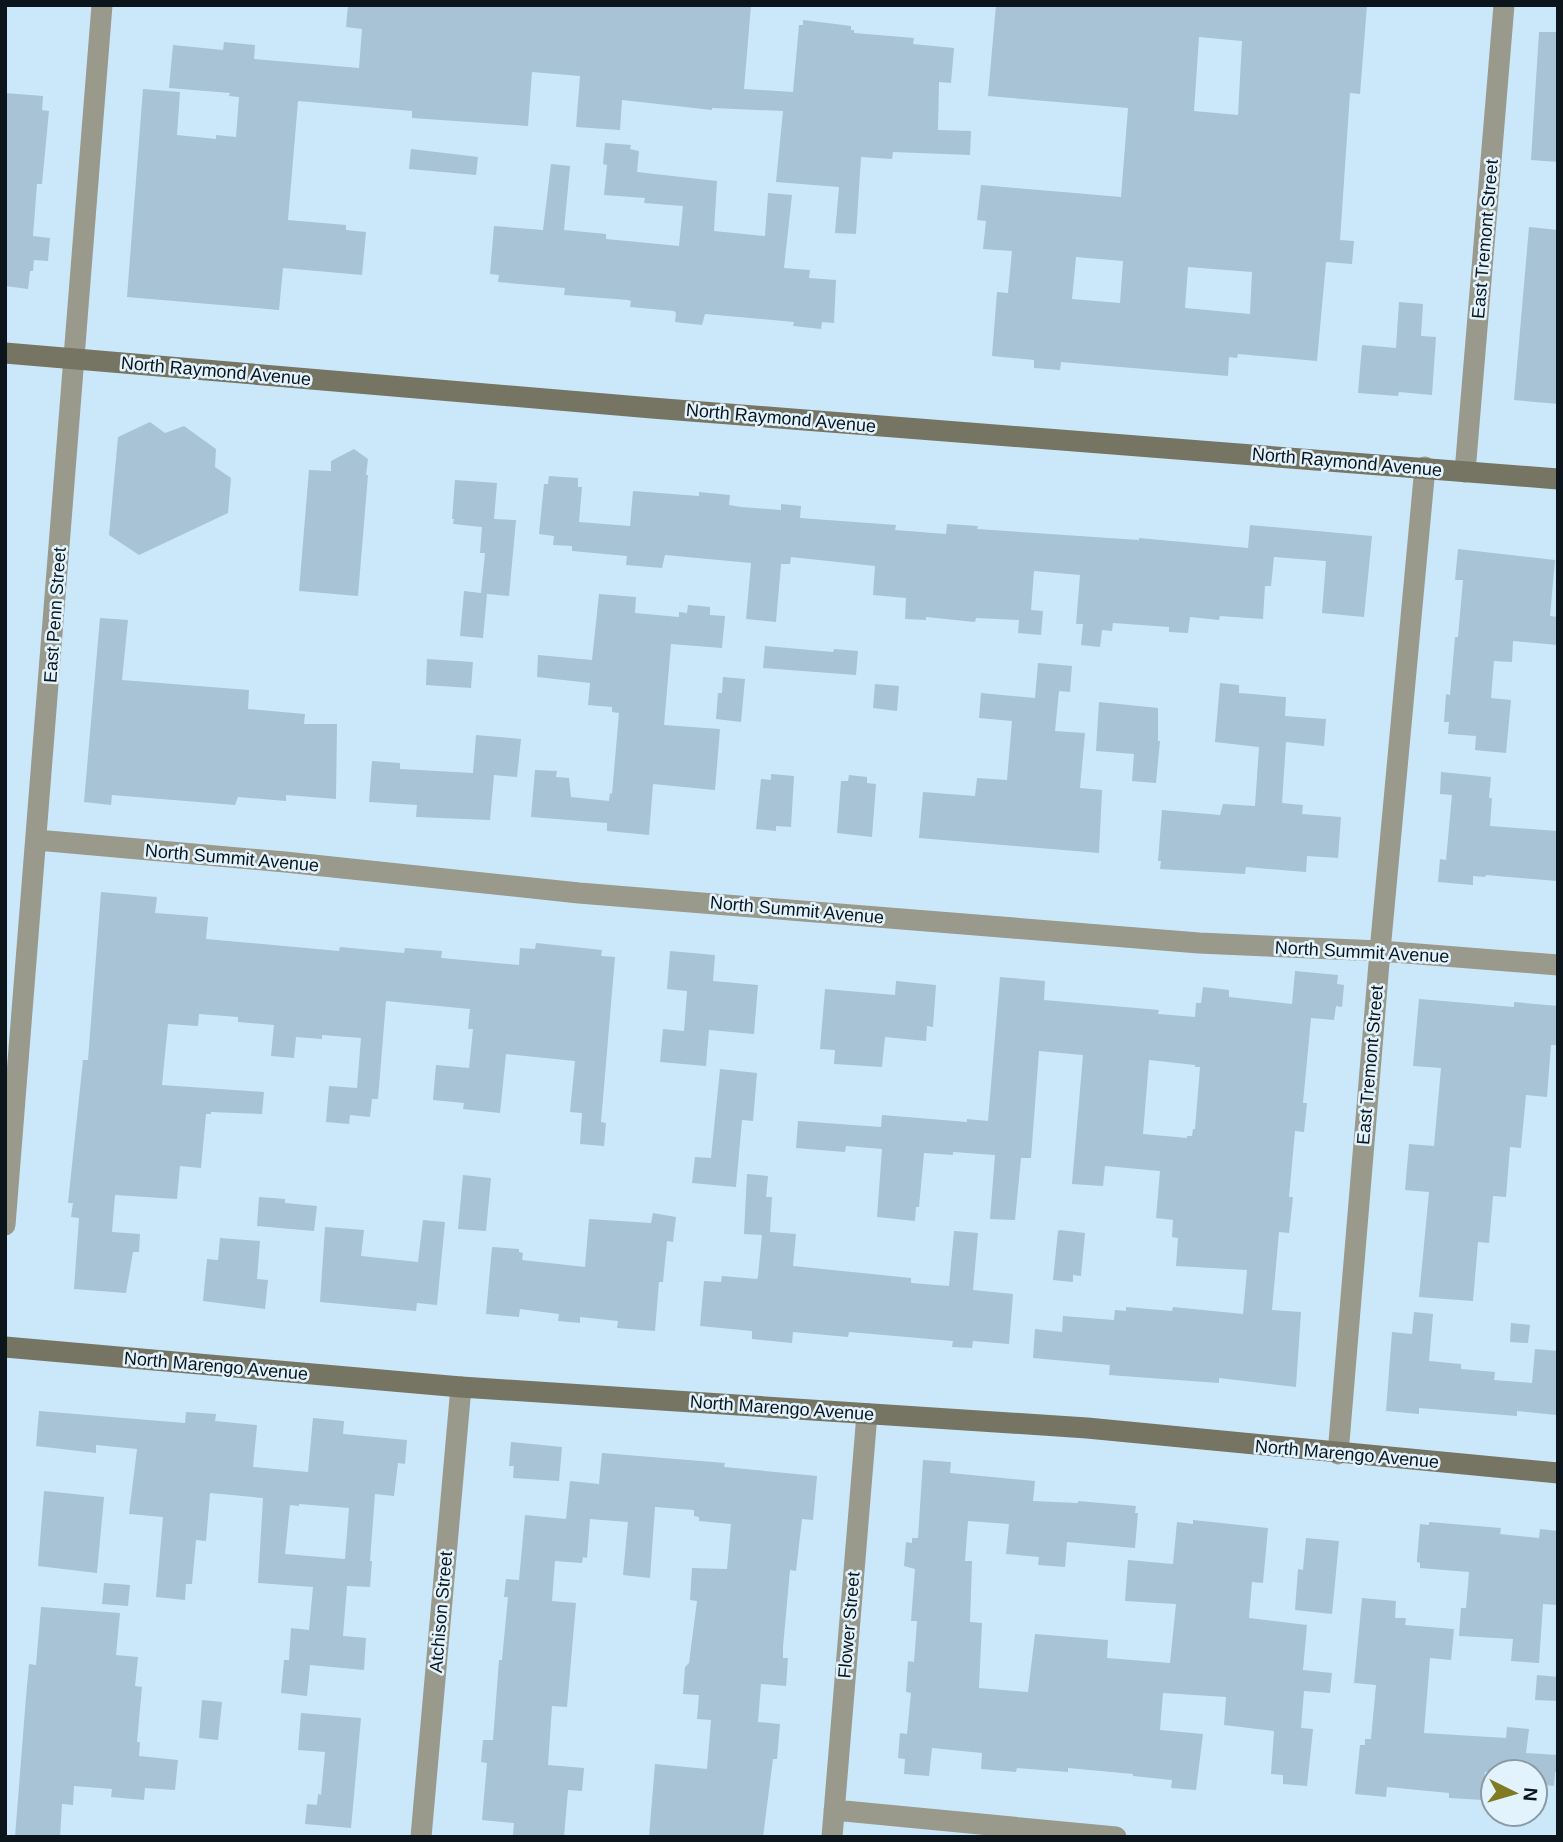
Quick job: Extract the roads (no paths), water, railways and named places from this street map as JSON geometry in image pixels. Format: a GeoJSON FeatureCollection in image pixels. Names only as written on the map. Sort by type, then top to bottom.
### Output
{"type":"FeatureCollection","features":[{"type":"Feature","properties":{"kind":"street","name":"East Penn Street"},"geometry":{"type":"LineString","coordinates":[[5,1225],[102,5]]}},
{"type":"Feature","properties":{"kind":"street","name":"East Tremont Street"},"geometry":{"type":"LineString","coordinates":[[1465,472],[1504,5]]}},
{"type":"Feature","properties":{"kind":"street","name":"North Raymond Avenue"},"geometry":{"type":"LineString","coordinates":[[5,353],[652,408],[1558,479]]}},
{"type":"Feature","properties":{"kind":"street","name":"East Tremont Street"},"geometry":{"type":"LineString","coordinates":[[1338,1454],[1380,951],[1425,467]]}},
{"type":"Feature","properties":{"kind":"street","name":"North Summit Avenue"},"geometry":{"type":"LineString","coordinates":[[37,840],[285,862],[579,893],[1199,943],[1380,951],[1558,965]]}},
{"type":"Feature","properties":{"kind":"street","name":"North Marengo Avenue"},"geometry":{"type":"LineString","coordinates":[[5,1347],[461,1388],[1087,1429],[1558,1473]]}},
{"type":"Feature","properties":{"kind":"street","name":"Atchison Street"},"geometry":{"type":"LineString","coordinates":[[421,1837],[461,1388]]}},
{"type":"Feature","properties":{"kind":"street","name":"Flower Street"},"geometry":{"type":"LineString","coordinates":[[832,1837],[867,1414]]}},
{"type":"Feature","properties":{"kind":"street"},"geometry":{"type":"LineString","coordinates":[[834,1810],[1116,1837]]}}]}
